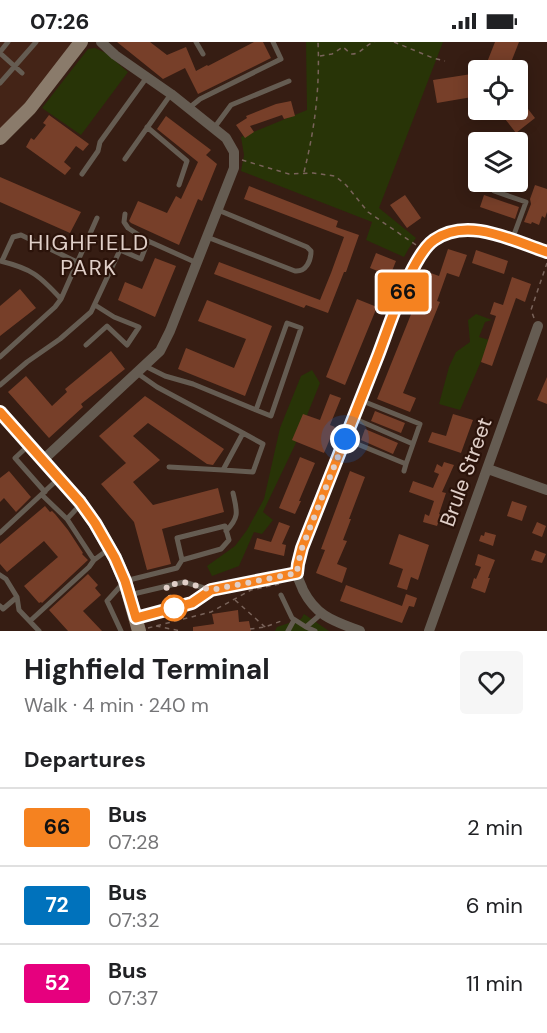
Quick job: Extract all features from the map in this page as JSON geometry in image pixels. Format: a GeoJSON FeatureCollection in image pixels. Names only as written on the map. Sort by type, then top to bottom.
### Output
{"type":"FeatureCollection","features":[{"type":"Feature","properties":{"kind":"street"},"geometry":{"type":"LineString","coordinates":[[0,138],[30,108],[81,42]]}},
{"type":"Feature","properties":{"kind":"street"},"geometry":{"type":"LineString","coordinates":[[43,460],[160,351],[234,168],[235,157],[226,138],[101,42]]}},
{"type":"Feature","properties":{"kind":"street"},"geometry":{"type":"LineString","coordinates":[[357,630],[336,622],[316,609],[297,573],[298,564],[302,548],[411,271],[424,250],[434,240],[451,232],[469,229],[486,231],[547,252]]}},
{"type":"Feature","properties":{"kind":"street","name":"Brule Street"},"geometry":{"type":"LineString","coordinates":[[429,631],[538,326]]}},
{"type":"Feature","properties":{"kind":"street"},"geometry":{"type":"LineString","coordinates":[[0,412],[81,503],[95,523],[125,581],[138,627]]}},
{"type":"Feature","properties":{"kind":"street"},"geometry":{"type":"LineString","coordinates":[[488,469],[547,490]]}},
{"type":"Feature","properties":{"kind":"lane"},"geometry":{"type":"LineString","coordinates":[[8,42],[0,52],[21,73]]}},
{"type":"Feature","properties":{"kind":"lane"},"geometry":{"type":"LineString","coordinates":[[0,83],[36,42]]}},
{"type":"Feature","properties":{"kind":"lane"},"geometry":{"type":"LineString","coordinates":[[196,42],[203,54]]}},
{"type":"Feature","properties":{"kind":"lane"},"geometry":{"type":"LineString","coordinates":[[189,108],[200,99],[281,59],[273,42]]}},
{"type":"Feature","properties":{"kind":"lane"},"geometry":{"type":"LineString","coordinates":[[82,174],[99,151],[100,142],[147,77]]}},
{"type":"Feature","properties":{"kind":"lane"},"geometry":{"type":"LineString","coordinates":[[214,128],[231,105],[289,81]]}},
{"type":"Feature","properties":{"kind":"lane"},"geometry":{"type":"LineString","coordinates":[[125,159],[171,94]]}},
{"type":"Feature","properties":{"kind":"lane"},"geometry":{"type":"LineString","coordinates":[[147,127],[187,161],[179,185]]}},
{"type":"Feature","properties":{"kind":"lane"},"geometry":{"type":"LineString","coordinates":[[497,192],[525,202],[512,240]]}},
{"type":"Feature","properties":{"kind":"lane"},"geometry":{"type":"LineString","coordinates":[[207,237],[298,271],[305,269],[311,251],[307,247],[218,210]]}},
{"type":"Feature","properties":{"kind":"lane"},"geometry":{"type":"LineString","coordinates":[[125,214],[124,222],[128,228],[148,241],[197,263]]}},
{"type":"Feature","properties":{"kind":"lane"},"geometry":{"type":"LineString","coordinates":[[0,357],[61,299],[97,218]]}},
{"type":"Feature","properties":{"kind":"lane"},"geometry":{"type":"LineString","coordinates":[[61,299],[42,278],[26,268],[1,261],[13,237],[21,235],[77,262]]}},
{"type":"Feature","properties":{"kind":"lane"},"geometry":{"type":"LineString","coordinates":[[0,386],[91,312],[120,250],[141,259],[148,241]]}},
{"type":"Feature","properties":{"kind":"lane"},"geometry":{"type":"LineString","coordinates":[[95,305],[114,317],[139,327],[127,345],[107,326]]}},
{"type":"Feature","properties":{"kind":"lane"},"geometry":{"type":"LineString","coordinates":[[86,345],[114,317]]}},
{"type":"Feature","properties":{"kind":"lane"},"geometry":{"type":"LineString","coordinates":[[141,369],[193,384],[256,410],[271,416],[301,328],[287,323],[256,410]]}},
{"type":"Feature","properties":{"kind":"lane"},"geometry":{"type":"LineString","coordinates":[[141,369],[157,387],[263,444],[253,472],[169,467]]}},
{"type":"Feature","properties":{"kind":"lane"},"geometry":{"type":"LineString","coordinates":[[360,400],[420,424],[404,471]]}},
{"type":"Feature","properties":{"kind":"lane"},"geometry":{"type":"LineString","coordinates":[[353,418],[413,444]]}},
{"type":"Feature","properties":{"kind":"lane"},"geometry":{"type":"LineString","coordinates":[[223,470],[243,433]]}},
{"type":"Feature","properties":{"kind":"lane"},"geometry":{"type":"LineString","coordinates":[[345,439],[406,464]]}},
{"type":"Feature","properties":{"kind":"lane"},"geometry":{"type":"LineString","coordinates":[[29,445],[15,458],[67,519],[94,560]]}},
{"type":"Feature","properties":{"kind":"lane"},"geometry":{"type":"LineString","coordinates":[[0,533],[59,478]]}},
{"type":"Feature","properties":{"kind":"lane"},"geometry":{"type":"LineString","coordinates":[[226,531],[233,524],[237,515],[233,493]]}},
{"type":"Feature","properties":{"kind":"lane"},"geometry":{"type":"LineString","coordinates":[[67,519],[81,503]]}},
{"type":"Feature","properties":{"kind":"lane"},"geometry":{"type":"LineString","coordinates":[[121,631],[107,601],[125,581],[177,568],[182,560],[221,549],[229,540],[225,526],[177,538],[182,560]]}},
{"type":"Feature","properties":{"kind":"lane"},"geometry":{"type":"LineString","coordinates":[[30,621],[94,560],[109,549]]}},
{"type":"Feature","properties":{"kind":"lane"},"geometry":{"type":"LineString","coordinates":[[138,627],[192,603],[211,590],[297,573]]}},
{"type":"Feature","properties":{"kind":"lane"},"geometry":{"type":"LineString","coordinates":[[0,575],[6,579],[17,597],[20,610],[39,631]]}},
{"type":"Feature","properties":{"kind":"lane"},"geometry":{"type":"LineString","coordinates":[[129,595],[184,582],[211,590]]}},
{"type":"Feature","properties":{"kind":"lane"},"geometry":{"type":"LineString","coordinates":[[281,595],[293,619],[315,631]]}},
{"type":"Feature","properties":{"kind":"lane"},"geometry":{"type":"LineString","coordinates":[[0,606],[3,609],[17,597]]}},
{"type":"Feature","properties":{"kind":"lane"},"geometry":{"type":"LineString","coordinates":[[306,627],[321,614]]}},
{"type":"Feature","properties":{"kind":"lane"},"geometry":{"type":"LineString","coordinates":[[288,631],[293,619]]}},
{"type":"Feature","properties":{"kind":"path"},"geometry":{"type":"LineString","coordinates":[[304,173],[317,105],[318,42]]}},
{"type":"Feature","properties":{"kind":"path"},"geometry":{"type":"LineString","coordinates":[[319,56],[332,54],[343,47],[356,55],[370,43],[375,42]]}},
{"type":"Feature","properties":{"kind":"path"},"geometry":{"type":"LineString","coordinates":[[394,42],[445,61]]}},
{"type":"Feature","properties":{"kind":"path"},"geometry":{"type":"LineString","coordinates":[[234,168],[242,160],[289,174],[312,172],[335,176],[346,185],[368,212],[424,250]]}},
{"type":"Feature","properties":{"kind":"path"},"geometry":{"type":"LineString","coordinates":[[531,310],[547,263]]}},
{"type":"Feature","properties":{"kind":"path"},"geometry":{"type":"LineString","coordinates":[[138,627],[155,626],[211,612],[251,590],[280,584]]}},
{"type":"Feature","properties":{"kind":"path"},"geometry":{"type":"LineString","coordinates":[[234,599],[265,627],[266,631]]}},
{"type":"Feature","properties":{"kind":"path"},"geometry":{"type":"LineString","coordinates":[[250,629],[293,619]]}},
{"type":"Feature","properties":{"kind":"path"},"geometry":{"type":"LineString","coordinates":[[155,626],[181,631]]}},
{"type":"Feature","properties":{"kind":"shaded area"},"geometry":{"type":"Polygon","coordinates":[[[0,42],[81,42],[0,141],[0,42]]]}},
{"type":"Feature","properties":{"kind":"green space"},"geometry":{"type":"Polygon","coordinates":[[[306,42],[443,42],[379,208],[416,238],[404,257],[366,240],[372,222],[241,171],[244,155],[241,137],[307,110],[306,42]]]}},
{"type":"Feature","properties":{"kind":"green space"},"geometry":{"type":"Polygon","coordinates":[[[95,48],[106,53],[128,72],[81,135],[42,108],[88,49],[95,48]]]}},
{"type":"Feature","properties":{"kind":"green space"},"geometry":{"type":"Polygon","coordinates":[[[476,314],[492,320],[485,322],[479,337],[496,342],[486,350],[460,410],[439,404],[449,367],[456,352],[470,342],[468,320],[476,314]]]}},
{"type":"Feature","properties":{"kind":"green space"},"geometry":{"type":"Polygon","coordinates":[[[312,370],[320,383],[295,445],[263,512],[273,520],[262,534],[254,532],[239,566],[212,576],[207,566],[235,546],[247,530],[264,499],[280,428],[301,376],[312,370]]]}},
{"type":"Feature","properties":{"kind":"green space"},"geometry":{"type":"Polygon","coordinates":[[[304,614],[329,631],[275,631],[277,627],[301,619],[304,614]]]}},
{"type":"Feature","properties":{"kind":"building"},"geometry":{"type":"Polygon","coordinates":[[[117,42],[150,42],[167,55],[186,47],[196,71],[254,42],[263,42],[271,58],[198,94],[185,68],[163,79],[117,42]]]}},
{"type":"Feature","properties":{"kind":"building"},"geometry":{"type":"Polygon","coordinates":[[[495,42],[519,42],[512,60],[488,60],[495,42]]]}},
{"type":"Feature","properties":{"kind":"building"},"geometry":{"type":"Polygon","coordinates":[[[468,75],[468,98],[437,103],[433,80],[468,75]]]}},
{"type":"Feature","properties":{"kind":"building"},"geometry":{"type":"Polygon","coordinates":[[[291,101],[295,116],[284,119],[282,115],[250,126],[254,132],[245,138],[236,125],[247,118],[246,116],[276,104],[291,101]]]}},
{"type":"Feature","properties":{"kind":"building"},"geometry":{"type":"Polygon","coordinates":[[[528,109],[535,118],[515,132],[506,120],[528,120],[528,109]]]}},
{"type":"Feature","properties":{"kind":"building"},"geometry":{"type":"Polygon","coordinates":[[[49,115],[89,144],[83,151],[76,146],[64,162],[71,168],[65,175],[26,147],[31,138],[34,140],[46,125],[43,123],[49,115]]]}},
{"type":"Feature","properties":{"kind":"building"},"geometry":{"type":"Polygon","coordinates":[[[166,116],[211,150],[206,155],[217,164],[202,201],[198,199],[179,245],[129,221],[138,201],[167,213],[176,196],[181,199],[198,162],[157,129],[166,116]]]}},
{"type":"Feature","properties":{"kind":"building"},"geometry":{"type":"Polygon","coordinates":[[[0,177],[81,212],[70,233],[0,202],[0,177]]]}},
{"type":"Feature","properties":{"kind":"building"},"geometry":{"type":"Polygon","coordinates":[[[535,185],[547,189],[547,212],[545,218],[542,216],[539,225],[524,222],[535,185]]]}},
{"type":"Feature","properties":{"kind":"building"},"geometry":{"type":"Polygon","coordinates":[[[249,186],[338,221],[336,227],[359,235],[328,313],[306,305],[304,308],[214,274],[219,262],[320,300],[331,273],[344,237],[244,199],[249,186]]]}},
{"type":"Feature","properties":{"kind":"building"},"geometry":{"type":"Polygon","coordinates":[[[405,195],[421,218],[407,228],[390,205],[405,195]]]}},
{"type":"Feature","properties":{"kind":"building"},"geometry":{"type":"Polygon","coordinates":[[[484,195],[519,207],[515,219],[480,207],[484,195]]]}},
{"type":"Feature","properties":{"kind":"building"},"geometry":{"type":"Polygon","coordinates":[[[448,249],[467,255],[459,277],[447,273],[437,301],[440,302],[403,393],[416,398],[410,412],[377,399],[428,272],[439,276],[448,249]]]}},
{"type":"Feature","properties":{"kind":"building"},"geometry":{"type":"Polygon","coordinates":[[[476,250],[508,261],[504,274],[472,263],[476,250]]]}},
{"type":"Feature","properties":{"kind":"building"},"geometry":{"type":"Polygon","coordinates":[[[376,253],[396,261],[390,276],[370,268],[376,253]]]}},
{"type":"Feature","properties":{"kind":"building"},"geometry":{"type":"Polygon","coordinates":[[[155,258],[176,266],[155,317],[118,300],[125,282],[142,289],[155,258]]]}},
{"type":"Feature","properties":{"kind":"building"},"geometry":{"type":"Polygon","coordinates":[[[512,277],[531,284],[525,302],[516,298],[492,366],[481,362],[496,316],[490,314],[494,302],[503,305],[512,277]]]}},
{"type":"Feature","properties":{"kind":"building"},"geometry":{"type":"Polygon","coordinates":[[[20,289],[36,308],[0,336],[0,306],[20,289]]]}},
{"type":"Feature","properties":{"kind":"building"},"geometry":{"type":"Polygon","coordinates":[[[357,299],[377,307],[345,385],[326,377],[357,299]]]}},
{"type":"Feature","properties":{"kind":"building"},"geometry":{"type":"Polygon","coordinates":[[[207,300],[272,326],[245,396],[178,369],[186,348],[234,368],[246,339],[198,321],[207,300]]]}},
{"type":"Feature","properties":{"kind":"building"},"geometry":{"type":"Polygon","coordinates":[[[111,351],[125,369],[81,404],[83,407],[49,438],[8,392],[26,376],[52,406],[67,392],[65,389],[111,351]]]}},
{"type":"Feature","properties":{"kind":"building"},"geometry":{"type":"Polygon","coordinates":[[[547,377],[547,404],[537,400],[547,377]]]}},
{"type":"Feature","properties":{"kind":"building"},"geometry":{"type":"Polygon","coordinates":[[[330,394],[341,398],[330,425],[335,427],[324,453],[292,440],[303,414],[320,420],[330,394]]]}},
{"type":"Feature","properties":{"kind":"building"},"geometry":{"type":"Polygon","coordinates":[[[145,396],[224,449],[213,465],[207,464],[148,423],[133,436],[160,460],[133,482],[153,505],[218,488],[224,512],[162,529],[171,564],[147,570],[134,522],[101,484],[126,463],[99,436],[145,396]]]}},
{"type":"Feature","properties":{"kind":"building"},"geometry":{"type":"Polygon","coordinates":[[[375,411],[405,423],[401,433],[371,421],[375,411]]]}},
{"type":"Feature","properties":{"kind":"building"},"geometry":{"type":"Polygon","coordinates":[[[453,414],[473,420],[461,453],[428,442],[432,432],[446,436],[453,414]]]}},
{"type":"Feature","properties":{"kind":"building"},"geometry":{"type":"Polygon","coordinates":[[[365,429],[398,443],[393,454],[361,440],[365,429]]]}},
{"type":"Feature","properties":{"kind":"building"},"geometry":{"type":"Polygon","coordinates":[[[300,457],[315,463],[295,514],[279,508],[300,457]]]}},
{"type":"Feature","properties":{"kind":"building"},"geometry":{"type":"Polygon","coordinates":[[[444,462],[454,465],[442,492],[446,493],[437,526],[423,522],[425,514],[429,516],[434,501],[409,492],[413,481],[433,488],[439,474],[434,472],[437,464],[442,467],[444,462]]]}},
{"type":"Feature","properties":{"kind":"building"},"geometry":{"type":"Polygon","coordinates":[[[9,471],[31,497],[16,512],[4,498],[0,502],[0,478],[9,471]]]}},
{"type":"Feature","properties":{"kind":"building"},"geometry":{"type":"Polygon","coordinates":[[[350,471],[365,477],[343,540],[347,541],[337,564],[347,568],[342,583],[316,573],[325,550],[321,549],[350,471]]]}},
{"type":"Feature","properties":{"kind":"building"},"geometry":{"type":"Polygon","coordinates":[[[512,501],[527,506],[522,521],[507,516],[512,501]]]}},
{"type":"Feature","properties":{"kind":"building"},"geometry":{"type":"Polygon","coordinates":[[[45,506],[68,530],[88,560],[42,603],[39,603],[24,586],[58,557],[44,541],[7,572],[0,564],[0,544],[45,506]]]}},
{"type":"Feature","properties":{"kind":"building"},"geometry":{"type":"Polygon","coordinates":[[[279,522],[290,526],[282,544],[286,545],[284,556],[254,549],[257,538],[271,542],[279,522]]]}},
{"type":"Feature","properties":{"kind":"building"},"geometry":{"type":"Polygon","coordinates":[[[537,522],[546,526],[542,537],[532,533],[537,522]]]}},
{"type":"Feature","properties":{"kind":"building"},"geometry":{"type":"Polygon","coordinates":[[[485,532],[496,535],[493,546],[479,541],[485,532]]]}},
{"type":"Feature","properties":{"kind":"building"},"geometry":{"type":"Polygon","coordinates":[[[399,534],[429,545],[418,580],[411,577],[407,590],[397,587],[403,569],[389,564],[399,534]]]}},
{"type":"Feature","properties":{"kind":"building"},"geometry":{"type":"Polygon","coordinates":[[[535,550],[546,554],[542,563],[531,560],[535,550]]]}},
{"type":"Feature","properties":{"kind":"building"},"geometry":{"type":"Polygon","coordinates":[[[478,554],[495,560],[485,593],[471,588],[481,567],[475,565],[478,554]]]}},
{"type":"Feature","properties":{"kind":"building"},"geometry":{"type":"Polygon","coordinates":[[[88,574],[98,585],[95,588],[101,595],[83,611],[102,631],[68,631],[49,610],[88,574]]]}},
{"type":"Feature","properties":{"kind":"building"},"geometry":{"type":"Polygon","coordinates":[[[346,585],[402,606],[406,594],[417,598],[414,607],[409,606],[402,623],[340,601],[346,585]]]}},
{"type":"Feature","properties":{"kind":"building"},"geometry":{"type":"Polygon","coordinates":[[[238,610],[239,622],[249,621],[251,631],[193,631],[193,627],[214,624],[212,614],[238,610]]]}},
{"type":"Feature","properties":{"kind":"bus line","name":"66"},"geometry":{"type":"LineString","coordinates":[[0,412],[80,502],[95,523],[125,581],[136,618],[192,603],[211,590],[297,573],[302,548],[360,400],[411,271],[424,250],[434,240],[451,232],[469,229],[486,231],[547,252]]}},
{"type":"Feature","properties":{"kind":"district","name":"HIGHFIELD PARK"},"geometry":{"type":"Point","coordinates":[89,254]}},
{"type":"Feature","properties":{"kind":"route"},"geometry":{"type":"LineString","coordinates":[[174,608],[166,586],[184,582],[211,590],[297,573],[302,548],[345,439]]}}]}
